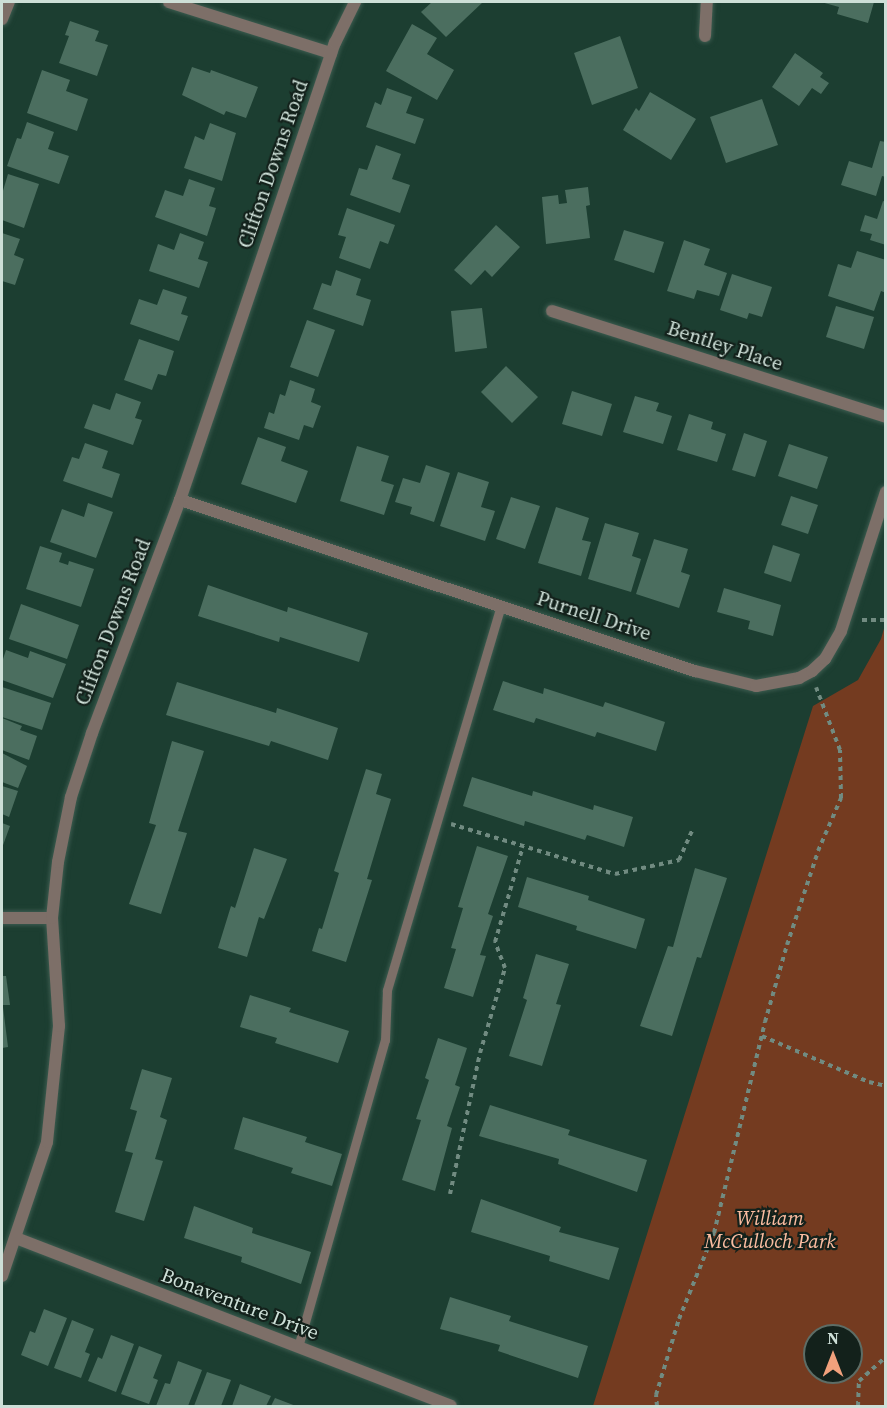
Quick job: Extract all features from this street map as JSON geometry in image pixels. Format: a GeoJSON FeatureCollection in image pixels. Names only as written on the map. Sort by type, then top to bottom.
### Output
{"type":"FeatureCollection","features":[{"type":"Feature","properties":{"kind":"street"},"geometry":{"type":"LineString","coordinates":[[2,19],[9,2]]}},
{"type":"Feature","properties":{"kind":"street"},"geometry":{"type":"LineString","coordinates":[[169,2],[332,53]]}},
{"type":"Feature","properties":{"kind":"street","name":"Clifton Downs Road"},"geometry":{"type":"LineString","coordinates":[[2,1275],[47,1142],[59,1026],[52,918],[58,862],[71,797],[96,722],[180,500],[332,53],[355,2]]}},
{"type":"Feature","properties":{"kind":"street"},"geometry":{"type":"LineString","coordinates":[[705,36],[707,2]]}},
{"type":"Feature","properties":{"kind":"street","name":"Bentley Place"},"geometry":{"type":"LineString","coordinates":[[552,311],[885,417]]}},
{"type":"Feature","properties":{"kind":"street","name":"Purnell Drive"},"geometry":{"type":"LineString","coordinates":[[180,500],[735,682],[767,685],[806,675],[825,659],[840,631],[885,492]]}},
{"type":"Feature","properties":{"kind":"street"},"geometry":{"type":"LineString","coordinates":[[2,918],[52,918]]}},
{"type":"Feature","properties":{"kind":"street","name":"Bonaventure Drive"},"geometry":{"type":"LineString","coordinates":[[16,1238],[451,1407]]}},
{"type":"Feature","properties":{"kind":"lane"},"geometry":{"type":"LineString","coordinates":[[298,1347],[385,1040],[387,990],[501,606]]}},
{"type":"Feature","properties":{"kind":"path"},"geometry":{"type":"LineString","coordinates":[[657,1407],[657,1395],[679,1319],[714,1233],[762,1036],[787,945],[818,851],[841,798],[840,750],[817,689],[806,675]]}},
{"type":"Feature","properties":{"kind":"path"},"geometry":{"type":"LineString","coordinates":[[439,820],[615,874],[679,860],[693,828]]}},
{"type":"Feature","properties":{"kind":"path"},"geometry":{"type":"LineString","coordinates":[[450,1194],[480,1053],[505,968],[495,942],[523,846]]}},
{"type":"Feature","properties":{"kind":"path"},"geometry":{"type":"LineString","coordinates":[[762,1036],[869,1082],[885,1086]]}},
{"type":"Feature","properties":{"kind":"path"},"geometry":{"type":"LineString","coordinates":[[858,1407],[859,1381],[885,1357]]}},
{"type":"Feature","properties":{"kind":"green space","name":"William McCulloch Park"},"geometry":{"type":"Polygon","coordinates":[[[885,625],[885,1406],[593,1406],[813,706],[858,680],[881,639],[885,625]]]}},
{"type":"Feature","properties":{"kind":"building"},"geometry":{"type":"Polygon","coordinates":[[[432,2],[483,2],[446,37],[421,12],[432,2]]]}},
{"type":"Feature","properties":{"kind":"building"},"geometry":{"type":"Polygon","coordinates":[[[821,2],[874,2],[868,23],[837,14],[839,7],[821,2]]]}},
{"type":"Feature","properties":{"kind":"building"},"geometry":{"type":"Polygon","coordinates":[[[70,21],[99,31],[95,41],[108,45],[97,76],[59,63],[69,36],[65,35],[70,21]]]}},
{"type":"Feature","properties":{"kind":"building"},"geometry":{"type":"Polygon","coordinates":[[[412,24],[437,38],[427,54],[454,70],[437,100],[386,71],[412,24]]]}},
{"type":"Feature","properties":{"kind":"building"},"geometry":{"type":"Polygon","coordinates":[[[620,36],[638,88],[592,105],[574,53],[620,36]]]}},
{"type":"Feature","properties":{"kind":"building"},"geometry":{"type":"Polygon","coordinates":[[[795,53],[823,73],[820,77],[829,83],[821,94],[812,88],[799,106],[772,87],[795,53]]]}},
{"type":"Feature","properties":{"kind":"building"},"geometry":{"type":"Polygon","coordinates":[[[192,67],[210,73],[211,70],[258,87],[246,118],[226,111],[224,115],[182,95],[192,67]]]}},
{"type":"Feature","properties":{"kind":"building"},"geometry":{"type":"Polygon","coordinates":[[[42,70],[70,80],[66,91],[88,99],[77,131],[27,113],[42,70]]]}},
{"type":"Feature","properties":{"kind":"building"},"geometry":{"type":"Polygon","coordinates":[[[387,88],[412,97],[406,113],[424,119],[415,144],[366,127],[375,102],[381,105],[387,88]]]}},
{"type":"Feature","properties":{"kind":"building"},"geometry":{"type":"Polygon","coordinates":[[[650,92],[696,119],[671,160],[623,130],[636,108],[639,111],[650,92]]]}},
{"type":"Feature","properties":{"kind":"building"},"geometry":{"type":"Polygon","coordinates":[[[762,99],[778,145],[726,163],[710,117],[762,99]]]}},
{"type":"Feature","properties":{"kind":"building"},"geometry":{"type":"Polygon","coordinates":[[[27,122],[54,132],[48,149],[69,156],[59,184],[7,166],[17,138],[21,139],[27,122]]]}},
{"type":"Feature","properties":{"kind":"building"},"geometry":{"type":"Polygon","coordinates":[[[210,123],[236,133],[222,181],[184,168],[195,136],[204,140],[210,123]]]}},
{"type":"Feature","properties":{"kind":"building"},"geometry":{"type":"Polygon","coordinates":[[[880,141],[886,142],[886,177],[882,176],[876,196],[841,185],[849,161],[872,168],[880,141]]]}},
{"type":"Feature","properties":{"kind":"building"},"geometry":{"type":"Polygon","coordinates":[[[376,145],[401,154],[392,179],[410,185],[400,213],[350,195],[359,168],[367,170],[376,145]]]}},
{"type":"Feature","properties":{"kind":"building"},"geometry":{"type":"Polygon","coordinates":[[[8,174],[39,184],[24,228],[2,220],[2,194],[8,174]]]}},
{"type":"Feature","properties":{"kind":"building"},"geometry":{"type":"Polygon","coordinates":[[[189,179],[215,188],[209,206],[216,208],[207,236],[155,217],[165,190],[183,196],[189,179]]]}},
{"type":"Feature","properties":{"kind":"building"},"geometry":{"type":"Polygon","coordinates":[[[588,187],[590,205],[586,206],[590,238],[546,244],[542,197],[558,195],[559,204],[567,203],[565,190],[588,187]]]}},
{"type":"Feature","properties":{"kind":"building"},"geometry":{"type":"Polygon","coordinates":[[[883,201],[886,202],[886,245],[870,240],[872,234],[860,231],[865,215],[877,219],[883,201]]]}},
{"type":"Feature","properties":{"kind":"building"},"geometry":{"type":"Polygon","coordinates":[[[347,208],[395,225],[388,244],[380,241],[370,269],[339,258],[346,237],[338,235],[347,208]]]}},
{"type":"Feature","properties":{"kind":"building"},"geometry":{"type":"Polygon","coordinates":[[[496,225],[520,247],[492,277],[485,270],[471,285],[454,270],[496,225]]]}},
{"type":"Feature","properties":{"kind":"building"},"geometry":{"type":"Polygon","coordinates":[[[624,230],[664,242],[654,273],[614,260],[624,230]]]}},
{"type":"Feature","properties":{"kind":"building"},"geometry":{"type":"Polygon","coordinates":[[[2,233],[20,239],[14,255],[24,259],[15,285],[2,281],[2,233]]]}},
{"type":"Feature","properties":{"kind":"building"},"geometry":{"type":"Polygon","coordinates":[[[180,233],[204,242],[198,259],[208,262],[199,288],[149,271],[158,244],[174,250],[180,233]]]}},
{"type":"Feature","properties":{"kind":"building"},"geometry":{"type":"Polygon","coordinates":[[[684,240],[710,249],[704,265],[727,273],[719,296],[697,290],[694,299],[667,291],[684,240]]]}},
{"type":"Feature","properties":{"kind":"building"},"geometry":{"type":"Polygon","coordinates":[[[857,251],[886,260],[886,293],[881,291],[874,311],[828,296],[838,264],[851,268],[857,251]]]}},
{"type":"Feature","properties":{"kind":"building"},"geometry":{"type":"Polygon","coordinates":[[[336,270],[361,279],[356,295],[371,300],[363,326],[313,309],[322,283],[331,286],[336,270]]]}},
{"type":"Feature","properties":{"kind":"building"},"geometry":{"type":"Polygon","coordinates":[[[732,274],[772,287],[762,317],[749,313],[747,319],[720,310],[732,274]]]}},
{"type":"Feature","properties":{"kind":"building"},"geometry":{"type":"Polygon","coordinates":[[[163,289],[187,297],[181,314],[188,316],[179,341],[130,324],[139,299],[157,305],[163,289]]]}},
{"type":"Feature","properties":{"kind":"building"},"geometry":{"type":"Polygon","coordinates":[[[836,306],[874,317],[864,349],[826,337],[836,306]]]}},
{"type":"Feature","properties":{"kind":"building"},"geometry":{"type":"Polygon","coordinates":[[[482,308],[487,348],[455,352],[451,311],[482,308]]]}},
{"type":"Feature","properties":{"kind":"building"},"geometry":{"type":"Polygon","coordinates":[[[307,320],[335,330],[318,377],[290,367],[307,320]]]}},
{"type":"Feature","properties":{"kind":"building"},"geometry":{"type":"Polygon","coordinates":[[[139,339],[174,351],[166,376],[158,374],[152,390],[124,380],[139,339]]]}},
{"type":"Feature","properties":{"kind":"building"},"geometry":{"type":"Polygon","coordinates":[[[506,366],[538,397],[512,423],[481,392],[506,366]]]}},
{"type":"Feature","properties":{"kind":"building"},"geometry":{"type":"Polygon","coordinates":[[[290,380],[315,389],[311,402],[321,406],[313,428],[304,425],[299,440],[264,428],[269,412],[274,414],[280,394],[285,396],[290,380]]]}},
{"type":"Feature","properties":{"kind":"building"},"geometry":{"type":"Polygon","coordinates":[[[572,391],[612,404],[602,436],[562,424],[572,391]]]}},
{"type":"Feature","properties":{"kind":"building"},"geometry":{"type":"Polygon","coordinates":[[[116,393],[141,402],[135,418],[142,420],[133,445],[84,428],[93,404],[110,410],[116,393]]]}},
{"type":"Feature","properties":{"kind":"building"},"geometry":{"type":"Polygon","coordinates":[[[635,396],[659,403],[656,411],[672,416],[663,444],[623,432],[635,396]]]}},
{"type":"Feature","properties":{"kind":"building"},"geometry":{"type":"Polygon","coordinates":[[[689,414],[713,422],[711,429],[726,434],[717,462],[677,450],[689,414]]]}},
{"type":"Feature","properties":{"kind":"building"},"geometry":{"type":"Polygon","coordinates":[[[744,433],[767,441],[755,477],[732,470],[744,433]]]}},
{"type":"Feature","properties":{"kind":"building"},"geometry":{"type":"Polygon","coordinates":[[[258,437],[286,447],[281,461],[308,471],[296,503],[241,484],[258,437]]]}},
{"type":"Feature","properties":{"kind":"building"},"geometry":{"type":"Polygon","coordinates":[[[85,443],[108,451],[102,468],[120,474],[112,498],[63,481],[72,457],[79,459],[85,443]]]}},
{"type":"Feature","properties":{"kind":"building"},"geometry":{"type":"Polygon","coordinates":[[[789,444],[828,457],[817,489],[778,476],[789,444]]]}},
{"type":"Feature","properties":{"kind":"building"},"geometry":{"type":"Polygon","coordinates":[[[357,446],[389,456],[381,481],[394,485],[384,515],[340,501],[357,446]]]}},
{"type":"Feature","properties":{"kind":"building"},"geometry":{"type":"Polygon","coordinates":[[[426,465],[450,473],[434,522],[410,514],[412,507],[395,502],[403,478],[420,483],[426,465]]]}},
{"type":"Feature","properties":{"kind":"building"},"geometry":{"type":"Polygon","coordinates":[[[458,472],[489,482],[481,507],[495,511],[485,541],[440,526],[458,472]]]}},
{"type":"Feature","properties":{"kind":"building"},"geometry":{"type":"Polygon","coordinates":[[[791,496],[818,505],[808,534],[781,525],[791,496]]]}},
{"type":"Feature","properties":{"kind":"building"},"geometry":{"type":"Polygon","coordinates":[[[511,497],[540,506],[525,549],[496,539],[511,497]]]}},
{"type":"Feature","properties":{"kind":"building"},"geometry":{"type":"Polygon","coordinates":[[[88,503],[113,512],[96,558],[50,542],[62,509],[84,517],[88,503]]]}},
{"type":"Feature","properties":{"kind":"building"},"geometry":{"type":"Polygon","coordinates":[[[556,507],[589,518],[582,540],[591,542],[581,576],[538,563],[556,507]]]}},
{"type":"Feature","properties":{"kind":"building"},"geometry":{"type":"Polygon","coordinates":[[[605,523],[639,533],[632,556],[641,559],[631,592],[588,579],[605,523]]]}},
{"type":"Feature","properties":{"kind":"building"},"geometry":{"type":"Polygon","coordinates":[[[654,539],[688,549],[681,572],[690,575],[679,608],[636,594],[654,539]]]}},
{"type":"Feature","properties":{"kind":"building"},"geometry":{"type":"Polygon","coordinates":[[[773,545],[800,554],[791,582],[764,573],[773,545]]]}},
{"type":"Feature","properties":{"kind":"building"},"geometry":{"type":"Polygon","coordinates":[[[40,546],[62,553],[59,562],[68,565],[69,561],[94,569],[81,607],[26,589],[40,546]]]}},
{"type":"Feature","properties":{"kind":"building"},"geometry":{"type":"Polygon","coordinates":[[[208,585],[287,612],[288,607],[368,633],[359,662],[280,637],[279,642],[198,616],[208,585]]]}},
{"type":"Feature","properties":{"kind":"building"},"geometry":{"type":"Polygon","coordinates":[[[724,588],[781,605],[773,636],[748,629],[750,621],[717,612],[724,588]]]}},
{"type":"Feature","properties":{"kind":"building"},"geometry":{"type":"Polygon","coordinates":[[[21,604],[79,625],[67,659],[9,639],[21,604]]]}},
{"type":"Feature","properties":{"kind":"building"},"geometry":{"type":"Polygon","coordinates":[[[6,650],[28,658],[30,651],[66,664],[53,698],[2,680],[2,662],[6,650]]]}},
{"type":"Feature","properties":{"kind":"building"},"geometry":{"type":"Polygon","coordinates":[[[503,681],[543,694],[544,688],[603,707],[605,702],[665,722],[656,751],[597,732],[595,737],[536,718],[534,723],[493,710],[503,681]]]}},
{"type":"Feature","properties":{"kind":"building"},"geometry":{"type":"Polygon","coordinates":[[[177,682],[276,713],[277,708],[338,728],[328,760],[271,741],[269,746],[166,715],[177,682]]]}},
{"type":"Feature","properties":{"kind":"building"},"geometry":{"type":"Polygon","coordinates":[[[2,687],[51,703],[42,730],[2,717],[2,687]]]}},
{"type":"Feature","properties":{"kind":"building"},"geometry":{"type":"Polygon","coordinates":[[[2,718],[22,726],[20,730],[37,736],[29,760],[2,750],[2,718]]]}},
{"type":"Feature","properties":{"kind":"building"},"geometry":{"type":"Polygon","coordinates":[[[172,741],[204,751],[178,831],[187,833],[161,914],[129,904],[156,825],[149,823],[172,741]]]}},
{"type":"Feature","properties":{"kind":"building"},"geometry":{"type":"Polygon","coordinates":[[[2,753],[27,766],[18,788],[2,782],[2,753]]]}},
{"type":"Feature","properties":{"kind":"building"},"geometry":{"type":"Polygon","coordinates":[[[366,769],[382,774],[376,794],[391,799],[367,879],[372,880],[346,962],[312,951],[319,928],[322,929],[339,873],[334,871],[366,769]]]}},
{"type":"Feature","properties":{"kind":"building"},"geometry":{"type":"Polygon","coordinates":[[[472,777],[532,796],[533,791],[593,810],[594,805],[633,817],[624,847],[587,835],[585,840],[525,821],[524,826],[463,806],[472,777]]]}},
{"type":"Feature","properties":{"kind":"building"},"geometry":{"type":"Polygon","coordinates":[[[2,786],[18,791],[9,817],[2,814],[2,786]]]}},
{"type":"Feature","properties":{"kind":"building"},"geometry":{"type":"Polygon","coordinates":[[[2,823],[10,826],[2,848],[2,823]]]}},
{"type":"Feature","properties":{"kind":"building"},"geometry":{"type":"Polygon","coordinates":[[[477,846],[508,856],[488,914],[493,916],[480,955],[486,956],[473,997],[444,988],[456,949],[451,948],[463,908],[458,907],[477,846]]]}},
{"type":"Feature","properties":{"kind":"building"},"geometry":{"type":"Polygon","coordinates":[[[254,848],[287,859],[264,919],[259,917],[247,957],[218,948],[231,906],[235,908],[254,848]]]}},
{"type":"Feature","properties":{"kind":"building"},"geometry":{"type":"Polygon","coordinates":[[[695,868],[727,878],[701,958],[697,957],[672,1036],[640,1026],[668,946],[673,947],[695,868]]]}},
{"type":"Feature","properties":{"kind":"building"},"geometry":{"type":"Polygon","coordinates":[[[527,877],[589,896],[588,900],[645,919],[636,949],[576,930],[577,926],[518,907],[527,877]]]}},
{"type":"Feature","properties":{"kind":"building"},"geometry":{"type":"Polygon","coordinates":[[[536,954],[569,964],[556,1004],[561,1005],[542,1066],[509,1056],[527,1000],[523,998],[536,954]]]}},
{"type":"Feature","properties":{"kind":"building"},"geometry":{"type":"Polygon","coordinates":[[[2,976],[6,976],[10,1005],[2,1005],[2,976]]]}},
{"type":"Feature","properties":{"kind":"building"},"geometry":{"type":"Polygon","coordinates":[[[250,995],[291,1008],[289,1012],[349,1031],[338,1063],[275,1043],[277,1038],[240,1027],[250,995]]]}},
{"type":"Feature","properties":{"kind":"building"},"geometry":{"type":"Polygon","coordinates":[[[2,1008],[8,1047],[2,1048],[2,1008]]]}},
{"type":"Feature","properties":{"kind":"building"},"geometry":{"type":"Polygon","coordinates":[[[438,1038],[467,1048],[455,1085],[460,1087],[447,1126],[452,1128],[435,1191],[402,1180],[421,1120],[416,1119],[429,1080],[425,1078],[438,1038]]]}},
{"type":"Feature","properties":{"kind":"building"},"geometry":{"type":"Polygon","coordinates":[[[142,1069],[172,1078],[160,1117],[167,1120],[155,1159],[163,1161],[144,1221],[115,1212],[133,1153],[125,1151],[137,1111],[130,1109],[142,1069]]]}},
{"type":"Feature","properties":{"kind":"building"},"geometry":{"type":"Polygon","coordinates":[[[490,1105],[570,1130],[568,1135],[647,1160],[637,1192],[558,1164],[559,1159],[479,1136],[490,1105]]]}},
{"type":"Feature","properties":{"kind":"building"},"geometry":{"type":"Polygon","coordinates":[[[243,1117],[307,1137],[305,1142],[342,1154],[332,1186],[291,1173],[293,1168],[234,1149],[243,1117]]]}},
{"type":"Feature","properties":{"kind":"building"},"geometry":{"type":"Polygon","coordinates":[[[481,1199],[561,1227],[559,1232],[619,1248],[609,1280],[549,1261],[550,1256],[471,1232],[481,1199]]]}},
{"type":"Feature","properties":{"kind":"building"},"geometry":{"type":"Polygon","coordinates":[[[194,1206],[253,1228],[252,1233],[311,1252],[301,1284],[241,1262],[242,1257],[184,1238],[194,1206]]]}},
{"type":"Feature","properties":{"kind":"building"},"geometry":{"type":"Polygon","coordinates":[[[450,1297],[511,1316],[509,1321],[588,1346],[578,1378],[498,1351],[500,1345],[440,1329],[450,1297]]]}},
{"type":"Feature","properties":{"kind":"building"},"geometry":{"type":"Polygon","coordinates":[[[44,1309],[67,1318],[48,1366],[21,1355],[30,1331],[35,1333],[44,1309]]]}},
{"type":"Feature","properties":{"kind":"building"},"geometry":{"type":"Polygon","coordinates":[[[72,1320],[94,1329],[85,1352],[90,1354],[81,1378],[54,1368],[72,1320]]]}},
{"type":"Feature","properties":{"kind":"building"},"geometry":{"type":"Polygon","coordinates":[[[111,1335],[134,1344],[116,1392],[88,1381],[98,1357],[102,1359],[111,1335]]]}},
{"type":"Feature","properties":{"kind":"building"},"geometry":{"type":"Polygon","coordinates":[[[139,1346],[162,1355],[153,1378],[158,1380],[149,1404],[121,1394],[139,1346]]]}},
{"type":"Feature","properties":{"kind":"building"},"geometry":{"type":"Polygon","coordinates":[[[178,1361],[202,1370],[188,1406],[156,1406],[165,1383],[170,1384],[178,1361]]]}},
{"type":"Feature","properties":{"kind":"building"},"geometry":{"type":"Polygon","coordinates":[[[207,1372],[231,1380],[221,1406],[194,1406],[207,1372]]]}},
{"type":"Feature","properties":{"kind":"building"},"geometry":{"type":"Polygon","coordinates":[[[240,1384],[271,1396],[266,1406],[232,1406],[240,1384]]]}},
{"type":"Feature","properties":{"kind":"building"},"geometry":{"type":"Polygon","coordinates":[[[275,1398],[296,1406],[271,1406],[275,1398]]]}}]}
